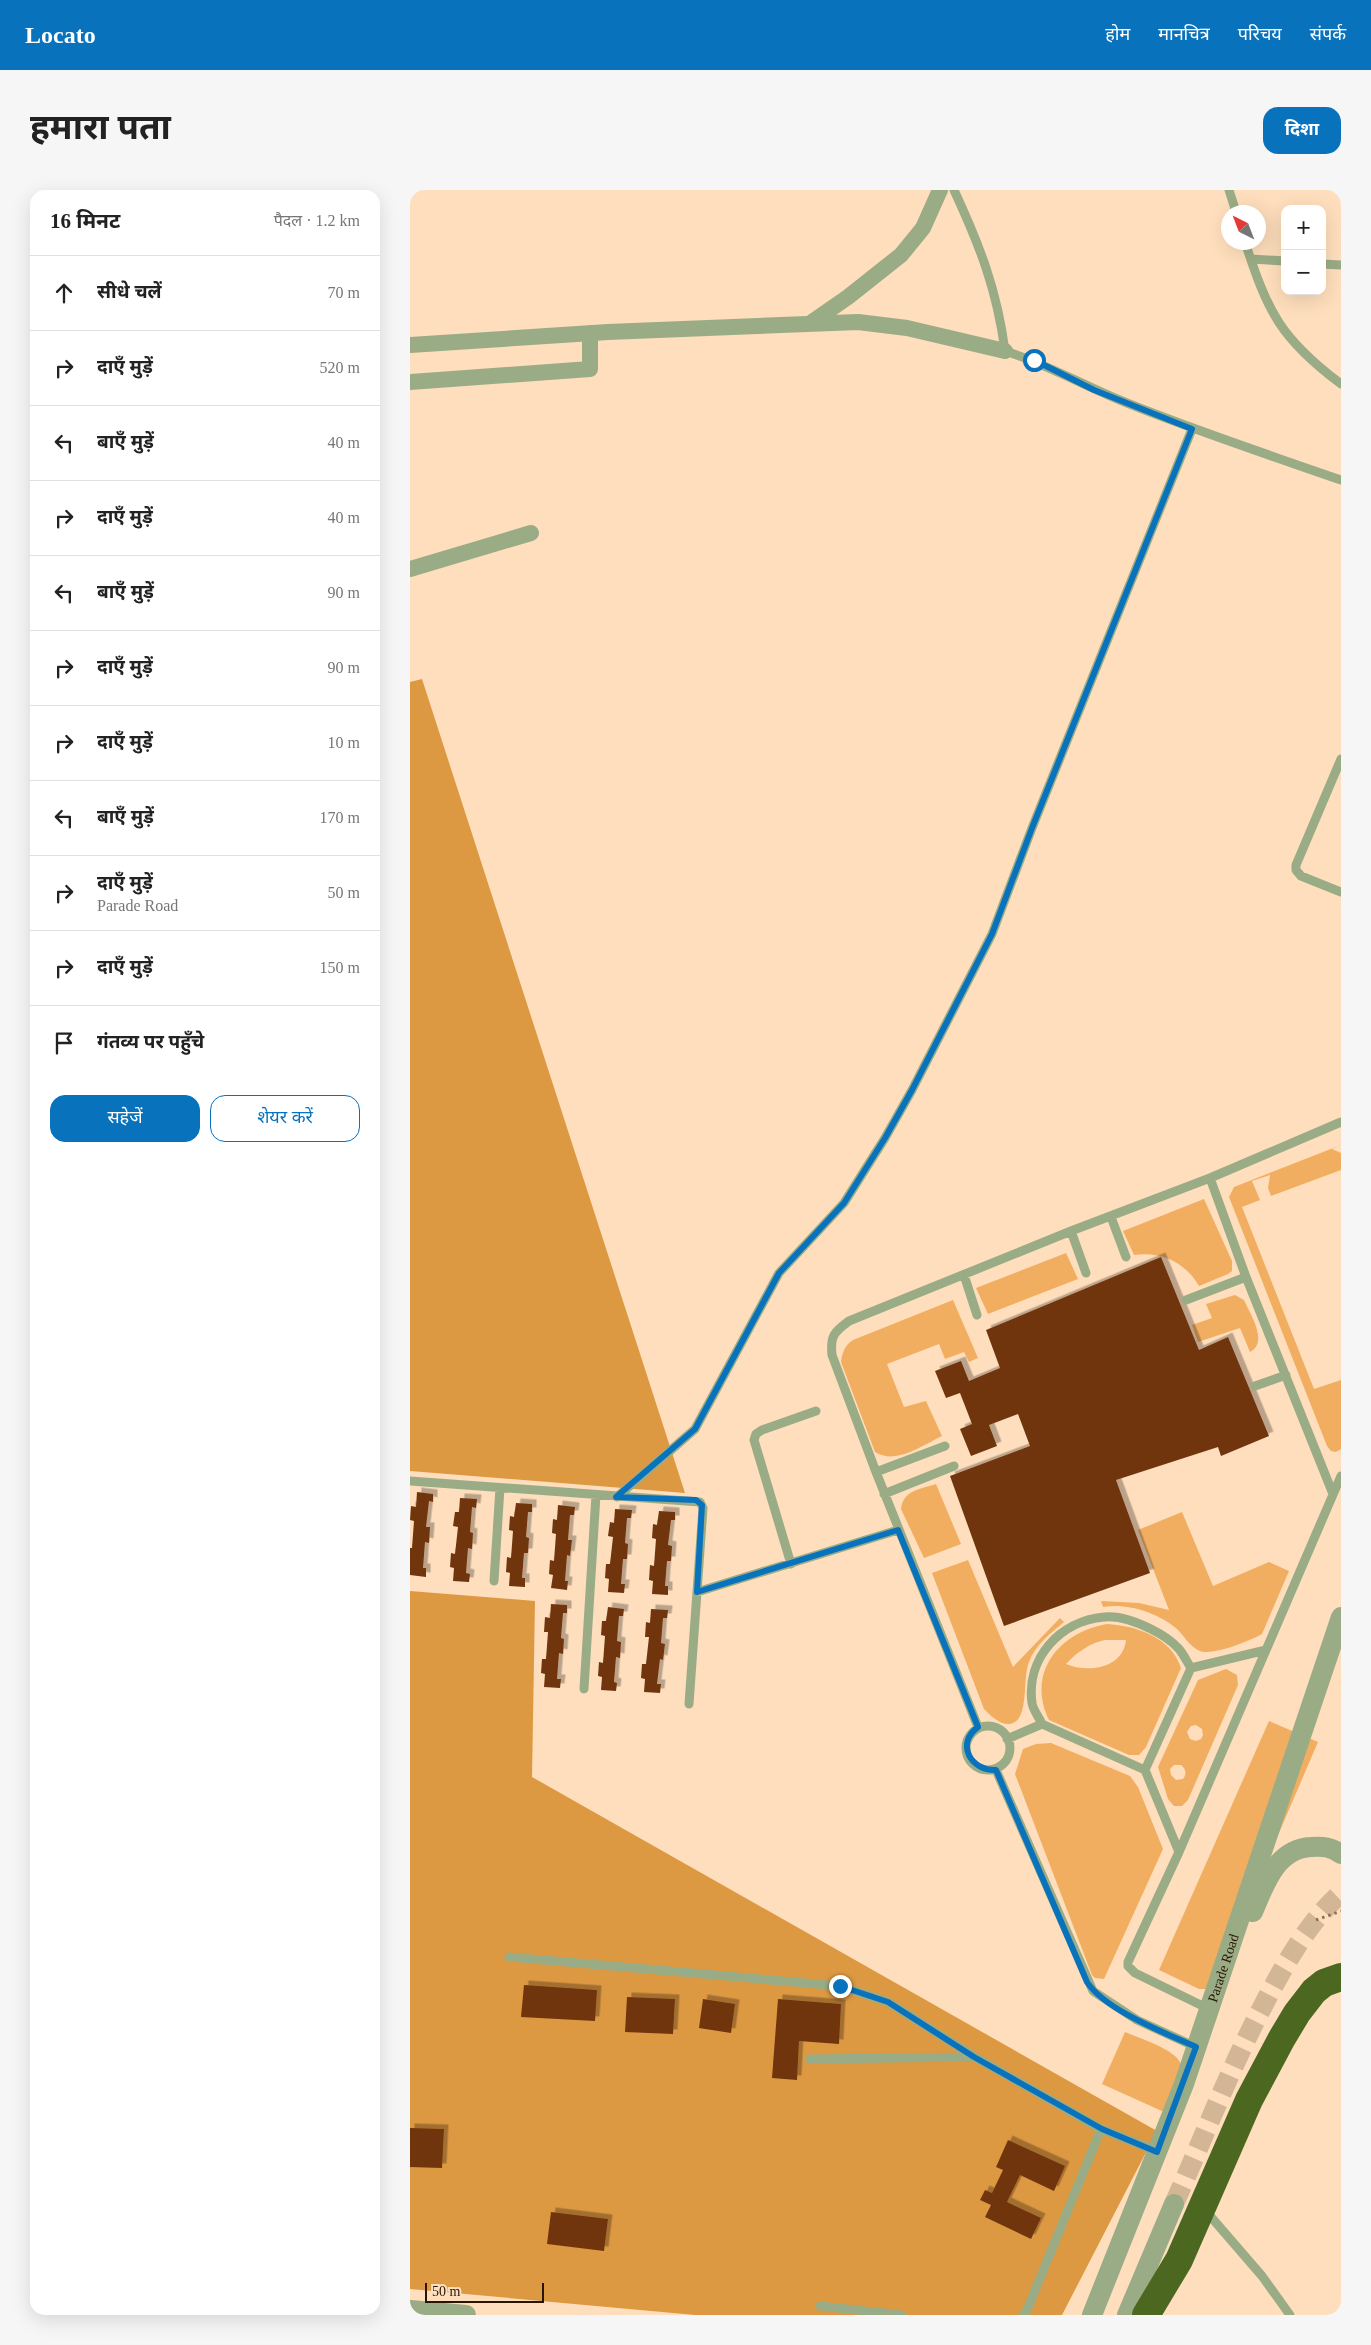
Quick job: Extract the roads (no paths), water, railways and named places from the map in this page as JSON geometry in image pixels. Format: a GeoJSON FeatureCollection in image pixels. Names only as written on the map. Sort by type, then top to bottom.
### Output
{"type":"FeatureCollection","features":[{"type":"Feature","properties":{"kind":"highway"},"geometry":{"type":"LineString","coordinates":[[1146,2315],[1179,2260],[1246,2106],[1282,2038],[1306,2000],[1324,1983],[1338,1974]]}},
{"type":"Feature","properties":{"kind":"street"},"geometry":{"type":"LineString","coordinates":[[812,322],[902,255],[924,228],[940,190]]}},
{"type":"Feature","properties":{"kind":"street"},"geometry":{"type":"LineString","coordinates":[[410,345],[590,333],[812,322],[880,323],[937,334],[1005,351]]}},
{"type":"Feature","properties":{"kind":"street"},"geometry":{"type":"LineString","coordinates":[[410,382],[590,369],[590,333]]}},
{"type":"Feature","properties":{"kind":"street"},"geometry":{"type":"LineString","coordinates":[[410,570],[531,533]]}},
{"type":"Feature","properties":{"kind":"street","name":"Parade Road"},"geometry":{"type":"LineString","coordinates":[[1092,2315],[1157,2152],[1196,2047],[1341,1617]]}},
{"type":"Feature","properties":{"kind":"street"},"geometry":{"type":"LineString","coordinates":[[1215,1990],[1242,1940],[1270,1875],[1283,1857],[1292,1851],[1306,1847],[1322,1846],[1334,1849],[1341,1854]]}},
{"type":"Feature","properties":{"kind":"street"},"geometry":{"type":"LineString","coordinates":[[1127,2315],[1174,2204]]}},
{"type":"Feature","properties":{"kind":"street"},"geometry":{"type":"LineString","coordinates":[[410,2310],[466,2315]]}},
{"type":"Feature","properties":{"kind":"lane"},"geometry":{"type":"LineString","coordinates":[[954,190],[987,266],[998,308],[1005,351],[1034,360],[1094,390],[1192,429],[1341,480]]}},
{"type":"Feature","properties":{"kind":"lane"},"geometry":{"type":"LineString","coordinates":[[1229,190],[1234,205]]}},
{"type":"Feature","properties":{"kind":"lane"},"geometry":{"type":"LineString","coordinates":[[1248,250],[1268,304],[1283,331],[1304,355],[1341,384]]}},
{"type":"Feature","properties":{"kind":"lane"},"geometry":{"type":"LineString","coordinates":[[1251,259],[1281,261]]}},
{"type":"Feature","properties":{"kind":"lane"},"geometry":{"type":"LineString","coordinates":[[1326,264],[1341,265]]}},
{"type":"Feature","properties":{"kind":"lane"},"geometry":{"type":"LineString","coordinates":[[616,1497],[695,1429],[779,1273],[844,1203],[885,1138],[912,1090],[992,934],[1032,828],[1192,429]]}},
{"type":"Feature","properties":{"kind":"lane"},"geometry":{"type":"LineString","coordinates":[[1341,759],[1296,865],[1296,870],[1301,876],[1341,892]]}},
{"type":"Feature","properties":{"kind":"lane"},"geometry":{"type":"LineString","coordinates":[[978,1727],[898,1530],[832,1355],[830,1342],[836,1331],[849,1321],[1071,1231],[1110,1218],[1210,1178],[1341,1122]]}},
{"type":"Feature","properties":{"kind":"lane"},"geometry":{"type":"LineString","coordinates":[[1210,1178],[1246,1277],[1333,1494]]}},
{"type":"Feature","properties":{"kind":"lane"},"geometry":{"type":"LineString","coordinates":[[1110,1218],[1126,1257]]}},
{"type":"Feature","properties":{"kind":"lane"},"geometry":{"type":"LineString","coordinates":[[1071,1231],[1086,1273]]}},
{"type":"Feature","properties":{"kind":"lane"},"geometry":{"type":"LineString","coordinates":[[964,1275],[977,1315]]}},
{"type":"Feature","properties":{"kind":"lane"},"geometry":{"type":"LineString","coordinates":[[1186,1300],[1246,1277]]}},
{"type":"Feature","properties":{"kind":"lane"},"geometry":{"type":"LineString","coordinates":[[1255,1386],[1286,1375]]}},
{"type":"Feature","properties":{"kind":"lane"},"geometry":{"type":"LineString","coordinates":[[791,1564],[754,1440],[756,1434],[762,1430],[816,1411]]}},
{"type":"Feature","properties":{"kind":"lane"},"geometry":{"type":"LineString","coordinates":[[876,1472],[944,1446]]}},
{"type":"Feature","properties":{"kind":"lane"},"geometry":{"type":"LineString","coordinates":[[884,1494],[954,1466]]}},
{"type":"Feature","properties":{"kind":"lane"},"geometry":{"type":"LineString","coordinates":[[1209,2009],[1131,1970],[1128,1962],[1179,1852],[1341,1476]]}},
{"type":"Feature","properties":{"kind":"lane"},"geometry":{"type":"LineString","coordinates":[[410,1481],[596,1496],[696,1500],[702,1505],[688,1704]]}},
{"type":"Feature","properties":{"kind":"lane"},"geometry":{"type":"LineString","coordinates":[[494,1581],[500,1488]]}},
{"type":"Feature","properties":{"kind":"lane"},"geometry":{"type":"LineString","coordinates":[[584,1689],[596,1496]]}},
{"type":"Feature","properties":{"kind":"lane"},"geometry":{"type":"LineString","coordinates":[[697,1592],[898,1530]]}},
{"type":"Feature","properties":{"kind":"lane"},"geometry":{"type":"LineString","coordinates":[[1179,1852],[1145,1770],[1042,1724],[1032,1705],[1032,1685],[1040,1658],[1056,1636],[1079,1622],[1106,1617],[1134,1621],[1161,1634],[1179,1648],[1191,1668]]}},
{"type":"Feature","properties":{"kind":"lane"},"geometry":{"type":"LineString","coordinates":[[1191,1668],[1266,1650]]}},
{"type":"Feature","properties":{"kind":"lane"},"geometry":{"type":"LineString","coordinates":[[1145,1770],[1191,1668]]}},
{"type":"Feature","properties":{"kind":"lane"},"geometry":{"type":"LineString","coordinates":[[1007,1739],[1042,1724]]}},
{"type":"Feature","properties":{"kind":"lane"},"geometry":{"type":"LineString","coordinates":[[991,1726],[1003,1733],[1007,1739],[1010,1752],[1009,1759],[1001,1768],[996,1770],[981,1769],[970,1758],[966,1744],[968,1737],[978,1727],[991,1726]]}},
{"type":"Feature","properties":{"kind":"lane"},"geometry":{"type":"LineString","coordinates":[[996,1770],[1093,1990],[1137,2020],[1196,2047]]}},
{"type":"Feature","properties":{"kind":"lane"},"geometry":{"type":"LineString","coordinates":[[509,1957],[840,1986],[888,2002],[974,2057],[1102,2129],[1157,2152]]}},
{"type":"Feature","properties":{"kind":"lane"},"geometry":{"type":"LineString","coordinates":[[810,2059],[974,2057]]}},
{"type":"Feature","properties":{"kind":"lane"},"geometry":{"type":"LineString","coordinates":[[1023,2315],[1027,2310],[1102,2129]]}},
{"type":"Feature","properties":{"kind":"lane"},"geometry":{"type":"LineString","coordinates":[[1203,2208],[1262,2276],[1290,2315]]}},
{"type":"Feature","properties":{"kind":"lane"},"geometry":{"type":"LineString","coordinates":[[820,2306],[902,2315]]}},
{"type":"Feature","properties":{"kind":"tunnel"},"geometry":{"type":"LineString","coordinates":[[1174,2204],[1240,2052],[1289,1958],[1318,1917],[1341,1893]]}}]}
